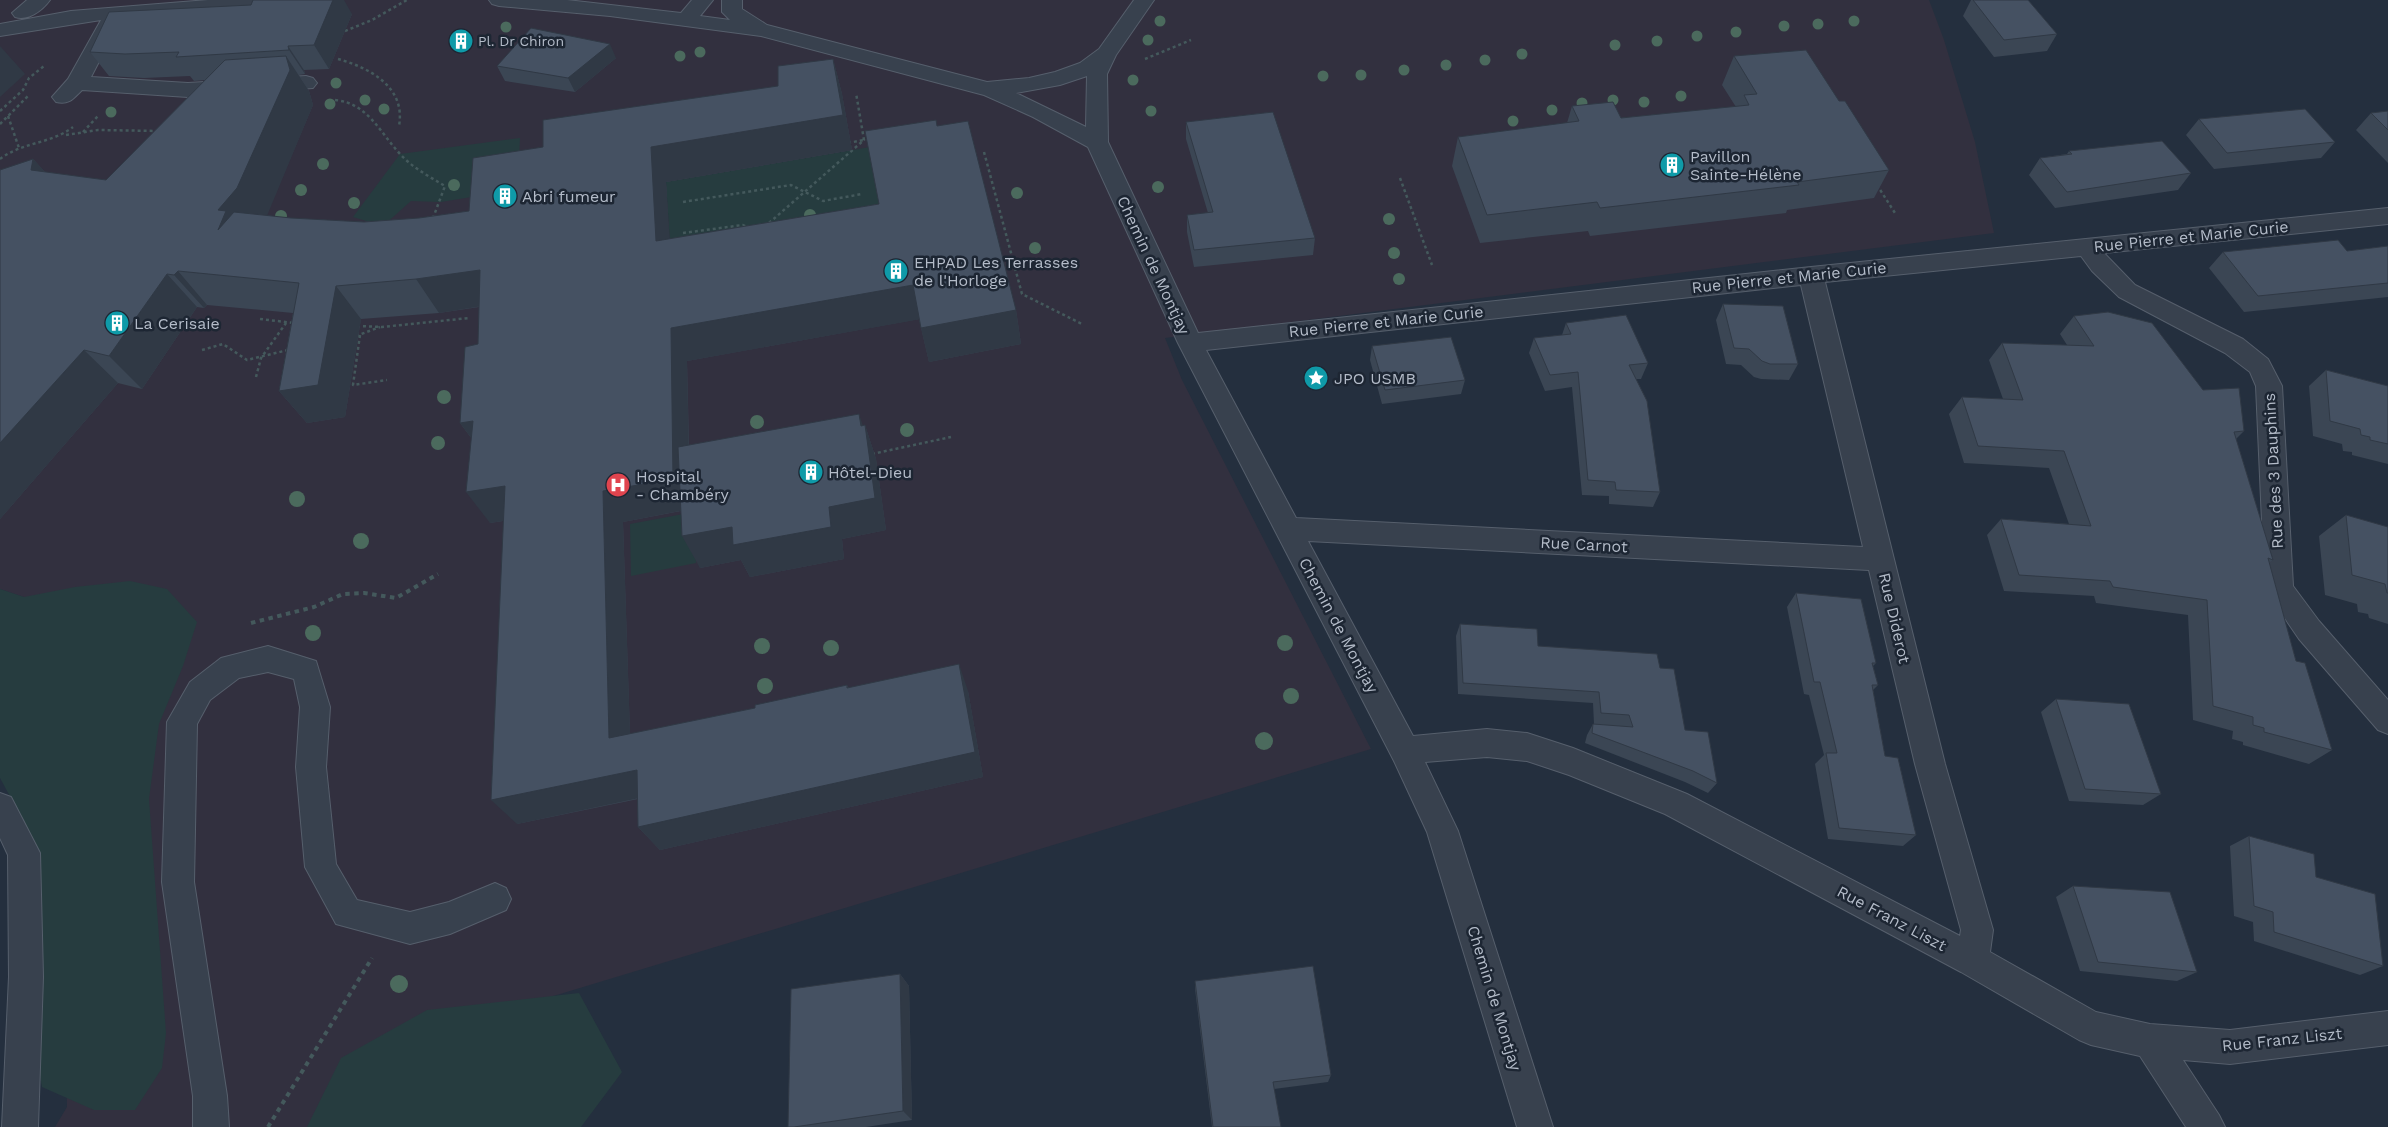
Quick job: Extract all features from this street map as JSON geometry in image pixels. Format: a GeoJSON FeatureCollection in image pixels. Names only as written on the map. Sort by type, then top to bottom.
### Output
{"type":"FeatureCollection","features":[{"type":"Feature","properties":{"kind":"street"},"geometry":{"type":"LineString","coordinates":[[22,13],[40,0]]}},
{"type":"Feature","properties":{"kind":"street"},"geometry":{"type":"LineString","coordinates":[[0,18],[95,0]]}},
{"type":"Feature","properties":{"kind":"street"},"geometry":{"type":"LineString","coordinates":[[0,30],[118,6],[303,0]]}},
{"type":"Feature","properties":{"kind":"street"},"geometry":{"type":"LineString","coordinates":[[499,0],[610,10],[761,30],[987,89],[1041,112],[1097,142]]}},
{"type":"Feature","properties":{"kind":"street"},"geometry":{"type":"LineString","coordinates":[[610,10],[653,6],[676,0]]}},
{"type":"Feature","properties":{"kind":"street"},"geometry":{"type":"LineString","coordinates":[[685,21],[703,0]]}},
{"type":"Feature","properties":{"kind":"street"},"geometry":{"type":"LineString","coordinates":[[732,0],[732,12],[761,30]]}},
{"type":"Feature","properties":{"kind":"street"},"geometry":{"type":"LineString","coordinates":[[987,89],[1029,85],[1060,78],[1087,68],[1106,54],[1144,0]]}},
{"type":"Feature","properties":{"kind":"street"},"geometry":{"type":"LineString","coordinates":[[118,6],[70,90],[188,90],[306,84]]}},
{"type":"Feature","properties":{"kind":"street","name":"Chemin de Montjay"},"geometry":{"type":"LineString","coordinates":[[1106,54],[1097,74],[1097,142],[1190,342],[1405,751],[1442,831],[1535,1127]]}},
{"type":"Feature","properties":{"kind":"street","name":"Rue Pierre et Marie Curie"},"geometry":{"type":"LineString","coordinates":[[1190,342],[1811,275],[2388,216]]}},
{"type":"Feature","properties":{"kind":"street","name":"Rue des 3 Dauphins"},"geometry":{"type":"LineString","coordinates":[[2087,247],[2100,264],[2127,291],[2234,346],[2259,366],[2269,386],[2279,589],[2309,630],[2388,721]]}},
{"type":"Feature","properties":{"kind":"street","name":"Rue Diderot"},"geometry":{"type":"LineString","coordinates":[[1811,275],[1930,764],[1976,930],[1973,960]]}},
{"type":"Feature","properties":{"kind":"street","name":"Rue Carnot"},"geometry":{"type":"LineString","coordinates":[[1287,529],[1881,559]]}},
{"type":"Feature","properties":{"kind":"street"},"geometry":{"type":"LineString","coordinates":[[211,1127],[210,1096],[178,882],[182,722],[200,691],[231,667],[268,659],[306,670],[315,707],[312,767],[321,867],[348,913],[410,928],[450,918],[495,899]]}},
{"type":"Feature","properties":{"kind":"street","name":"Rue Franz Liszt"},"geometry":{"type":"LineString","coordinates":[[1405,751],[1438,746],[1487,743],[1526,747],[1573,762],[1676,804],[1973,960],[2091,1028],[2150,1041],[2230,1047],[2388,1028]]}},
{"type":"Feature","properties":{"kind":"street"},"geometry":{"type":"LineString","coordinates":[[0,807],[24,852],[26,977],[20,1127]]}},
{"type":"Feature","properties":{"kind":"street"},"geometry":{"type":"LineString","coordinates":[[2150,1041],[2207,1127]]}},
{"type":"Feature","properties":{"kind":"path"},"geometry":{"type":"LineString","coordinates":[[345,31],[372,20],[407,0]]}},
{"type":"Feature","properties":{"kind":"path"},"geometry":{"type":"LineString","coordinates":[[338,59],[357,64],[368,70],[394,94],[401,108],[399,126]]}},
{"type":"Feature","properties":{"kind":"path"},"geometry":{"type":"LineString","coordinates":[[856,93],[864,140]]}},
{"type":"Feature","properties":{"kind":"path"},"geometry":{"type":"LineString","coordinates":[[8,116],[19,148]]}},
{"type":"Feature","properties":{"kind":"path"},"geometry":{"type":"LineString","coordinates":[[64,135],[98,130],[159,131]]}},
{"type":"Feature","properties":{"kind":"path"},"geometry":{"type":"LineString","coordinates":[[384,134],[400,154],[422,173],[445,186],[432,220]]}},
{"type":"Feature","properties":{"kind":"path"},"geometry":{"type":"LineString","coordinates":[[844,143],[873,139]]}},
{"type":"Feature","properties":{"kind":"path"},"geometry":{"type":"LineString","coordinates":[[765,227],[864,140]]}},
{"type":"Feature","properties":{"kind":"path"},"geometry":{"type":"LineString","coordinates":[[984,152],[1022,294],[1082,324]]}},
{"type":"Feature","properties":{"kind":"path"},"geometry":{"type":"LineString","coordinates":[[1400,178],[1432,265]]}},
{"type":"Feature","properties":{"kind":"path"},"geometry":{"type":"LineString","coordinates":[[1874,180],[1895,212]]}},
{"type":"Feature","properties":{"kind":"path"},"geometry":{"type":"LineString","coordinates":[[683,202],[791,185],[823,200],[862,194]]}},
{"type":"Feature","properties":{"kind":"path"},"geometry":{"type":"LineString","coordinates":[[684,233],[743,225],[751,229]]}},
{"type":"Feature","properties":{"kind":"path"},"geometry":{"type":"LineString","coordinates":[[355,326],[382,327],[469,318]]}},
{"type":"Feature","properties":{"kind":"path"},"geometry":{"type":"LineString","coordinates":[[260,319],[303,324]]}},
{"type":"Feature","properties":{"kind":"path"},"geometry":{"type":"LineString","coordinates":[[256,377],[261,358],[287,322]]}},
{"type":"Feature","properties":{"kind":"path"},"geometry":{"type":"LineString","coordinates":[[352,337],[382,327]]}},
{"type":"Feature","properties":{"kind":"path"},"geometry":{"type":"LineString","coordinates":[[360,335],[353,385],[387,380]]}},
{"type":"Feature","properties":{"kind":"path"},"geometry":{"type":"LineString","coordinates":[[202,350],[223,344],[247,360],[291,350]]}},
{"type":"Feature","properties":{"kind":"path"},"geometry":{"type":"LineString","coordinates":[[872,454],[950,437]]}},
{"type":"Feature","properties":{"kind":"path"},"geometry":{"type":"LineString","coordinates":[[246,627],[253,621],[288,615],[314,607],[343,594],[364,593],[396,598],[438,574]]}},
{"type":"Feature","properties":{"kind":"path"},"geometry":{"type":"LineString","coordinates":[[268,1127],[394,924]]}},
{"type":"Feature","properties":{"kind":"shaded area","name":"Hospital - Chambéry"},"geometry":{"type":"Polygon","coordinates":[[[0,0],[1929,0],[1944,40],[1975,142],[1994,233],[1165,338],[1182,380],[1371,749],[368,1052],[346,1127],[55,1127],[67,1107],[60,609],[0,589],[0,0]]]}},
{"type":"Feature","properties":{"kind":"green space"},"geometry":{"type":"Polygon","coordinates":[[[520,138],[517,199],[490,194],[441,202],[411,201],[383,226],[353,217],[400,154],[520,138]]]}},
{"type":"Feature","properties":{"kind":"green space"},"geometry":{"type":"Polygon","coordinates":[[[870,147],[888,238],[672,275],[666,182],[870,147]]]}},
{"type":"Feature","properties":{"kind":"green space"},"geometry":{"type":"Polygon","coordinates":[[[694,512],[696,563],[631,576],[630,524],[694,512]]]}},
{"type":"Feature","properties":{"kind":"green space"},"geometry":{"type":"Polygon","coordinates":[[[130,581],[167,589],[197,622],[183,666],[159,724],[149,799],[166,1033],[162,1068],[135,1110],[94,1110],[42,1087],[33,1039],[30,833],[0,778],[0,589],[24,597],[75,587],[130,581]]]}},
{"type":"Feature","properties":{"kind":"green space"},"geometry":{"type":"Polygon","coordinates":[[[579,993],[622,1072],[581,1127],[307,1127],[341,1058],[427,1010],[579,993]]]}},
{"type":"Feature","properties":{"kind":"building"},"geometry":{"type":"Polygon","coordinates":[[[253,0],[333,0],[314,45],[288,46],[289,50],[176,57],[179,52],[125,54],[90,52],[109,12],[251,5],[253,0]]]}},
{"type":"Feature","properties":{"kind":"building"},"geometry":{"type":"Polygon","coordinates":[[[1973,0],[2028,0],[2057,34],[2004,40],[1973,0]]]}},
{"type":"Feature","properties":{"kind":"building"},"geometry":{"type":"Polygon","coordinates":[[[531,28],[610,44],[568,78],[497,66],[531,28]]]}},
{"type":"Feature","properties":{"kind":"building"},"geometry":{"type":"Polygon","coordinates":[[[1806,50],[1839,101],[1845,101],[1889,170],[1797,182],[1799,185],[1600,208],[1597,202],[1487,215],[1458,137],[1579,121],[1572,106],[1613,102],[1621,118],[1749,105],[1744,95],[1757,94],[1734,56],[1806,50]]]}},
{"type":"Feature","properties":{"kind":"building"},"geometry":{"type":"Polygon","coordinates":[[[286,56],[290,70],[237,188],[218,210],[226,211],[218,230],[234,212],[291,218],[364,222],[419,218],[469,211],[473,158],[543,147],[543,120],[778,86],[778,66],[833,59],[843,115],[651,147],[656,241],[879,204],[865,131],[936,120],[937,126],[968,121],[1016,310],[921,328],[913,285],[671,328],[673,479],[603,491],[609,738],[755,708],[755,705],[847,685],[847,688],[959,664],[975,752],[638,827],[637,770],[491,800],[505,486],[466,492],[473,421],[460,423],[465,347],[478,344],[480,270],[416,279],[336,286],[318,385],[279,391],[299,283],[178,271],[174,275],[167,274],[109,356],[84,350],[0,443],[0,170],[33,159],[31,170],[106,180],[225,60],[286,56]]]}},
{"type":"Feature","properties":{"kind":"building"},"geometry":{"type":"Polygon","coordinates":[[[2305,109],[2335,142],[2227,153],[2199,119],[2305,109]]]}},
{"type":"Feature","properties":{"kind":"building"},"geometry":{"type":"Polygon","coordinates":[[[2388,111],[2388,130],[2371,113],[2388,111]]]}},
{"type":"Feature","properties":{"kind":"building"},"geometry":{"type":"Polygon","coordinates":[[[1273,112],[1315,238],[1194,250],[1187,215],[1213,212],[1186,122],[1273,112]]]}},
{"type":"Feature","properties":{"kind":"building"},"geometry":{"type":"Polygon","coordinates":[[[2162,141],[2191,173],[2067,192],[2040,158],[2072,154],[2069,151],[2162,141]]]}},
{"type":"Feature","properties":{"kind":"building"},"geometry":{"type":"Polygon","coordinates":[[[2338,240],[2347,251],[2388,246],[2388,283],[2258,296],[2223,252],[2338,240]]]}},
{"type":"Feature","properties":{"kind":"building"},"geometry":{"type":"Polygon","coordinates":[[[1723,304],[1783,306],[1798,364],[1770,364],[1762,361],[1749,349],[1734,348],[1723,304]]]}},
{"type":"Feature","properties":{"kind":"building"},"geometry":{"type":"Polygon","coordinates":[[[2108,312],[2152,323],[2203,390],[2239,388],[2244,431],[2234,432],[2273,560],[2268,558],[2296,661],[2305,663],[2332,750],[2264,732],[2264,728],[2253,725],[2253,717],[2213,706],[2207,600],[2113,587],[2110,581],[2019,575],[2001,519],[2091,526],[2064,451],[1978,446],[1962,397],[2023,400],[2002,343],[2094,346],[2074,316],[2108,312]]]}},
{"type":"Feature","properties":{"kind":"building"},"geometry":{"type":"Polygon","coordinates":[[[1626,315],[1648,363],[1629,365],[1647,401],[1660,492],[1616,490],[1615,482],[1588,480],[1578,372],[1550,375],[1534,338],[1571,334],[1566,323],[1626,315]]]}},
{"type":"Feature","properties":{"kind":"building"},"geometry":{"type":"Polygon","coordinates":[[[1451,337],[1465,380],[1385,390],[1372,346],[1451,337]]]}},
{"type":"Feature","properties":{"kind":"building"},"geometry":{"type":"Polygon","coordinates":[[[2326,370],[2388,386],[2388,444],[2370,440],[2370,437],[2361,435],[2360,429],[2330,421],[2326,370]]]}},
{"type":"Feature","properties":{"kind":"building"},"geometry":{"type":"Polygon","coordinates":[[[859,414],[861,426],[865,425],[875,498],[829,507],[831,527],[733,545],[732,527],[682,536],[678,447],[859,414]]]}},
{"type":"Feature","properties":{"kind":"building"},"geometry":{"type":"Polygon","coordinates":[[[2346,515],[2388,527],[2388,593],[2385,584],[2352,575],[2346,515]]]}},
{"type":"Feature","properties":{"kind":"building"},"geometry":{"type":"Polygon","coordinates":[[[1796,593],[1861,599],[1876,663],[1872,663],[1878,685],[1872,685],[1885,756],[1898,758],[1916,835],[1839,828],[1826,753],[1837,753],[1820,682],[1814,682],[1796,593]]]}},
{"type":"Feature","properties":{"kind":"building"},"geometry":{"type":"Polygon","coordinates":[[[1460,624],[1537,629],[1538,646],[1657,654],[1660,668],[1674,669],[1685,730],[1708,732],[1717,783],[1693,771],[1592,733],[1593,724],[1633,727],[1629,715],[1601,713],[1599,692],[1463,683],[1460,624]]]}},
{"type":"Feature","properties":{"kind":"building"},"geometry":{"type":"Polygon","coordinates":[[[2056,699],[2129,704],[2161,794],[2085,789],[2056,699]]]}},
{"type":"Feature","properties":{"kind":"building"},"geometry":{"type":"Polygon","coordinates":[[[2249,836],[2314,854],[2316,877],[2375,894],[2383,966],[2274,932],[2273,912],[2254,906],[2249,836]]]}},
{"type":"Feature","properties":{"kind":"building"},"geometry":{"type":"Polygon","coordinates":[[[2073,886],[2170,892],[2197,972],[2098,962],[2073,886]]]}},
{"type":"Feature","properties":{"kind":"building"},"geometry":{"type":"Polygon","coordinates":[[[1313,966],[1331,1075],[1273,1082],[1281,1127],[1213,1127],[1195,981],[1313,966]]]}},
{"type":"Feature","properties":{"kind":"building"},"geometry":{"type":"Polygon","coordinates":[[[900,974],[903,1111],[788,1127],[791,989],[900,974]]]}},
{"type":"Feature","properties":{"kind":"place","name":"Pl. Dr Chiron"},"geometry":{"type":"Point","coordinates":[461,41]}},
{"type":"Feature","properties":{"kind":"place","name":"Pavillon Sainte-Hélène"},"geometry":{"type":"Point","coordinates":[1672,165]}},
{"type":"Feature","properties":{"kind":"place","name":"Abri fumeur"},"geometry":{"type":"Point","coordinates":[505,196]}},
{"type":"Feature","properties":{"kind":"place","name":"EHPAD Les Terrasses de l'Horloge"},"geometry":{"type":"Point","coordinates":[896,271]}},
{"type":"Feature","properties":{"kind":"place","name":"La Cerisaie"},"geometry":{"type":"Point","coordinates":[117,323]}},
{"type":"Feature","properties":{"kind":"place","name":"JPO USMB"},"geometry":{"type":"Point","coordinates":[1316,378]}},
{"type":"Feature","properties":{"kind":"place","name":"Hôtel-Dieu"},"geometry":{"type":"Point","coordinates":[811,472]}},
{"type":"Feature","properties":{"kind":"place","name":"Hospital - Chambéry"},"geometry":{"type":"Point","coordinates":[618,485]}}]}
